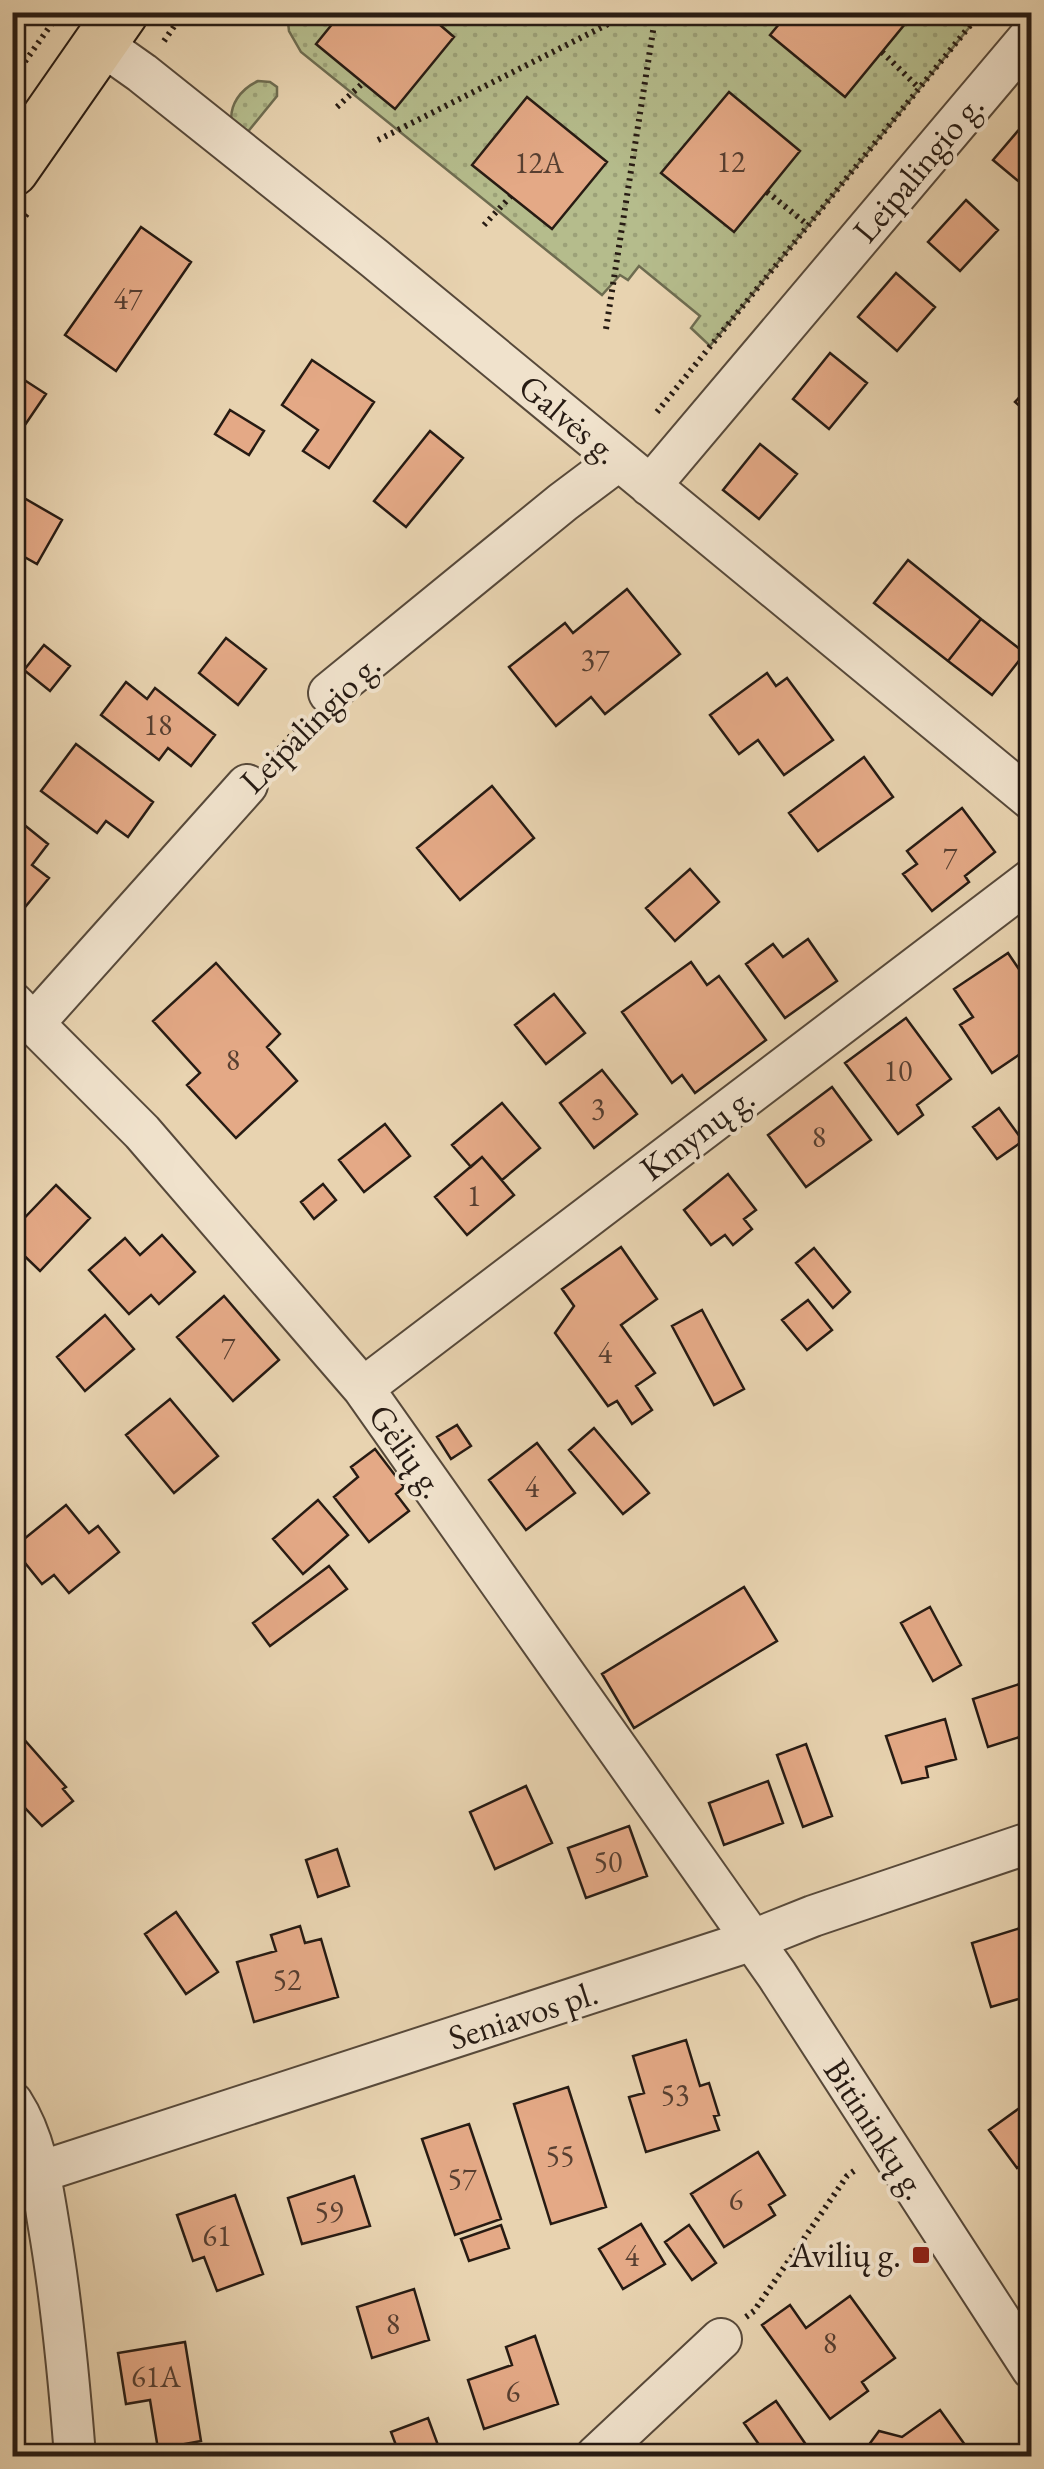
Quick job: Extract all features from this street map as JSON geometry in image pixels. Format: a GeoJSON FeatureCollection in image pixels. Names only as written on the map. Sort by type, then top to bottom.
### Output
{"type":"FeatureCollection","features":[{"type":"Feature","properties":{"kind":"main road"},"geometry":{"type":"LineString","coordinates":[[12,170],[111,28]]}},
{"type":"Feature","properties":{"kind":"street","name":"Galvės g."},"geometry":{"type":"LineString","coordinates":[[111,28],[142,73],[374,258],[1032,800]]}},
{"type":"Feature","properties":{"kind":"street","name":"Leipalingio g."},"geometry":{"type":"LineString","coordinates":[[650,486],[1032,34]]}},
{"type":"Feature","properties":{"kind":"street","name":"Leipalingio g."},"geometry":{"type":"LineString","coordinates":[[328,694],[619,460]]}},
{"type":"Feature","properties":{"kind":"street","name":"Leipalingio g."},"geometry":{"type":"LineString","coordinates":[[24,1012],[247,785]]}},
{"type":"Feature","properties":{"kind":"street","name":"Kmynų g."},"geometry":{"type":"LineString","coordinates":[[363,1388],[1032,879]]}},
{"type":"Feature","properties":{"kind":"street","name":"Gėlių g."},"geometry":{"type":"LineString","coordinates":[[24,1012],[142,1132],[363,1388],[753,1940]]}},
{"type":"Feature","properties":{"kind":"street","name":"Seniavos pl."},"geometry":{"type":"LineString","coordinates":[[26,2176],[753,1940],[1032,1842]]}},
{"type":"Feature","properties":{"kind":"street","name":"Bitininkų g."},"geometry":{"type":"LineString","coordinates":[[753,1940],[1032,2369]]}},
{"type":"Feature","properties":{"kind":"street"},"geometry":{"type":"LineString","coordinates":[[12,2102],[23,2119],[26,2176],[63,2309],[75,2456]]}},
{"type":"Feature","properties":{"kind":"street"},"geometry":{"type":"LineString","coordinates":[[596,2456],[721,2339]]}},
{"type":"Feature","properties":{"kind":"path"},"geometry":{"type":"LineString","coordinates":[[12,80],[60,12]]}},
{"type":"Feature","properties":{"kind":"path"},"geometry":{"type":"LineString","coordinates":[[378,140],[632,12]]}},
{"type":"Feature","properties":{"kind":"path"},"geometry":{"type":"LineString","coordinates":[[606,329],[656,12]]}},
{"type":"Feature","properties":{"kind":"path"},"geometry":{"type":"LineString","coordinates":[[619,460],[980,12]]}},
{"type":"Feature","properties":{"kind":"path"},"geometry":{"type":"LineString","coordinates":[[882,52],[919,88]]}},
{"type":"Feature","properties":{"kind":"path"},"geometry":{"type":"LineString","coordinates":[[337,107],[363,83]]}},
{"type":"Feature","properties":{"kind":"path"},"geometry":{"type":"LineString","coordinates":[[767,192],[808,226]]}},
{"type":"Feature","properties":{"kind":"path"},"geometry":{"type":"LineString","coordinates":[[484,225],[511,196]]}},
{"type":"Feature","properties":{"kind":"path","name":"Leipalingio g."},"geometry":{"type":"LineString","coordinates":[[247,785],[328,694]]}},
{"type":"Feature","properties":{"kind":"path"},"geometry":{"type":"LineString","coordinates":[[721,2339],[754,2312],[846,2176],[887,2146]]}},
{"type":"Feature","properties":{"kind":"green space"},"geometry":{"type":"Polygon","coordinates":[[[287,13],[981,13],[710,346],[691,328],[700,316],[639,266],[628,280],[620,275],[602,295],[301,52],[289,31],[287,13]]]}},
{"type":"Feature","properties":{"kind":"green space"},"geometry":{"type":"Polygon","coordinates":[[[258,81],[277,87],[277,96],[246,134],[232,125],[232,111],[241,93],[258,81]]]}},
{"type":"Feature","properties":{"kind":"building"},"geometry":{"type":"Polygon","coordinates":[[[342,12],[425,12],[454,37],[395,109],[316,44],[342,12]]]}},
{"type":"Feature","properties":{"kind":"building"},"geometry":{"type":"Polygon","coordinates":[[[789,12],[914,13],[845,97],[770,35],[789,12]]]}},
{"type":"Feature","properties":{"kind":"building"},"geometry":{"type":"Polygon","coordinates":[[[729,92],[800,151],[734,232],[661,173],[729,92]]]}},
{"type":"Feature","properties":{"kind":"building"},"geometry":{"type":"Polygon","coordinates":[[[527,97],[607,162],[552,229],[472,165],[527,97]]]}},
{"type":"Feature","properties":{"kind":"building"},"geometry":{"type":"Polygon","coordinates":[[[1028,119],[1032,122],[1029,190],[993,160],[1028,119]]]}},
{"type":"Feature","properties":{"kind":"building"},"geometry":{"type":"Polygon","coordinates":[[[966,200],[998,230],[960,271],[928,242],[966,200]]]}},
{"type":"Feature","properties":{"kind":"building"},"geometry":{"type":"Polygon","coordinates":[[[141,227],[191,262],[116,371],[65,335],[141,227]]]}},
{"type":"Feature","properties":{"kind":"building"},"geometry":{"type":"Polygon","coordinates":[[[896,273],[935,307],[897,351],[858,317],[896,273]]]}},
{"type":"Feature","properties":{"kind":"building"},"geometry":{"type":"Polygon","coordinates":[[[830,353],[867,383],[829,429],[793,399],[830,353]]]}},
{"type":"Feature","properties":{"kind":"building"},"geometry":{"type":"Polygon","coordinates":[[[312,360],[374,402],[329,468],[303,451],[318,430],[282,405],[312,360]]]}},
{"type":"Feature","properties":{"kind":"building"},"geometry":{"type":"Polygon","coordinates":[[[12,372],[46,394],[12,444],[12,372]]]}},
{"type":"Feature","properties":{"kind":"building"},"geometry":{"type":"Polygon","coordinates":[[[1032,384],[1032,417],[1015,402],[1032,384]]]}},
{"type":"Feature","properties":{"kind":"building"},"geometry":{"type":"Polygon","coordinates":[[[230,410],[264,431],[249,455],[215,434],[230,410]]]}},
{"type":"Feature","properties":{"kind":"building"},"geometry":{"type":"Polygon","coordinates":[[[430,431],[463,458],[406,527],[374,501],[430,431]]]}},
{"type":"Feature","properties":{"kind":"building"},"geometry":{"type":"Polygon","coordinates":[[[760,444],[797,474],[759,519],[723,490],[760,444]]]}},
{"type":"Feature","properties":{"kind":"building"},"geometry":{"type":"Polygon","coordinates":[[[12,491],[62,520],[37,564],[12,550],[12,491]]]}},
{"type":"Feature","properties":{"kind":"building"},"geometry":{"type":"Polygon","coordinates":[[[908,560],[981,619],[948,661],[874,603],[908,560]]]}},
{"type":"Feature","properties":{"kind":"building"},"geometry":{"type":"Polygon","coordinates":[[[1032,568],[1032,588],[1022,581],[1032,568]]]}},
{"type":"Feature","properties":{"kind":"building"},"geometry":{"type":"Polygon","coordinates":[[[627,589],[680,654],[605,714],[591,697],[556,726],[509,667],[565,623],[573,633],[627,589]]]}},
{"type":"Feature","properties":{"kind":"building"},"geometry":{"type":"Polygon","coordinates":[[[981,619],[1025,653],[992,695],[948,661],[981,619]]]}},
{"type":"Feature","properties":{"kind":"building"},"geometry":{"type":"Polygon","coordinates":[[[226,638],[266,669],[238,705],[199,673],[226,638]]]}},
{"type":"Feature","properties":{"kind":"building"},"geometry":{"type":"Polygon","coordinates":[[[44,645],[70,666],[50,691],[24,670],[44,645]]]}},
{"type":"Feature","properties":{"kind":"building"},"geometry":{"type":"Polygon","coordinates":[[[767,673],[776,686],[787,678],[833,740],[784,775],[758,740],[739,754],[710,715],[767,673]]]}},
{"type":"Feature","properties":{"kind":"building"},"geometry":{"type":"Polygon","coordinates":[[[126,682],[147,699],[155,688],[215,735],[191,766],[168,748],[159,760],[101,715],[126,682]]]}},
{"type":"Feature","properties":{"kind":"building"},"geometry":{"type":"Polygon","coordinates":[[[76,744],[153,802],[128,837],[106,821],[97,833],[41,791],[76,744]]]}},
{"type":"Feature","properties":{"kind":"building"},"geometry":{"type":"Polygon","coordinates":[[[864,757],[893,797],[818,851],[789,813],[864,757]]]}},
{"type":"Feature","properties":{"kind":"building"},"geometry":{"type":"Polygon","coordinates":[[[492,786],[534,838],[460,900],[417,848],[492,786]]]}},
{"type":"Feature","properties":{"kind":"building"},"geometry":{"type":"Polygon","coordinates":[[[962,808],[995,852],[965,876],[969,882],[932,911],[903,874],[917,864],[907,851],[962,808]]]}},
{"type":"Feature","properties":{"kind":"building"},"geometry":{"type":"Polygon","coordinates":[[[12,815],[48,844],[32,865],[49,878],[12,923],[12,815]]]}},
{"type":"Feature","properties":{"kind":"building"},"geometry":{"type":"Polygon","coordinates":[[[690,869],[719,902],[675,941],[646,908],[690,869]]]}},
{"type":"Feature","properties":{"kind":"building"},"geometry":{"type":"Polygon","coordinates":[[[808,939],[837,981],[785,1018],[746,964],[773,944],[783,957],[808,939]]]}},
{"type":"Feature","properties":{"kind":"building"},"geometry":{"type":"Polygon","coordinates":[[[1008,953],[1027,981],[1032,981],[1032,1046],[992,1073],[960,1025],[973,1017],[954,989],[1008,953]]]}},
{"type":"Feature","properties":{"kind":"building"},"geometry":{"type":"Polygon","coordinates":[[[691,962],[707,985],[719,976],[766,1040],[695,1093],[682,1075],[672,1083],[622,1012],[691,962]]]}},
{"type":"Feature","properties":{"kind":"building"},"geometry":{"type":"Polygon","coordinates":[[[216,963],[280,1034],[267,1047],[297,1081],[236,1138],[187,1085],[200,1073],[153,1021],[216,963]]]}},
{"type":"Feature","properties":{"kind":"building"},"geometry":{"type":"Polygon","coordinates":[[[554,994],[585,1033],[546,1064],[515,1025],[554,994]]]}},
{"type":"Feature","properties":{"kind":"building"},"geometry":{"type":"Polygon","coordinates":[[[906,1018],[951,1079],[917,1105],[923,1115],[898,1134],[845,1063],[906,1018]]]}},
{"type":"Feature","properties":{"kind":"building"},"geometry":{"type":"Polygon","coordinates":[[[602,1070],[637,1114],[594,1148],[560,1103],[602,1070]]]}},
{"type":"Feature","properties":{"kind":"building"},"geometry":{"type":"Polygon","coordinates":[[[832,1087],[871,1140],[806,1187],[768,1135],[832,1087]]]}},
{"type":"Feature","properties":{"kind":"building"},"geometry":{"type":"Polygon","coordinates":[[[502,1103],[540,1148],[502,1180],[482,1157],[471,1167],[452,1145],[502,1103]]]}},
{"type":"Feature","properties":{"kind":"building"},"geometry":{"type":"Polygon","coordinates":[[[999,1108],[1023,1141],[997,1159],[973,1127],[999,1108]]]}},
{"type":"Feature","properties":{"kind":"building"},"geometry":{"type":"Polygon","coordinates":[[[385,1124],[410,1156],[364,1192],[339,1160],[385,1124]]]}},
{"type":"Feature","properties":{"kind":"building"},"geometry":{"type":"Polygon","coordinates":[[[482,1157],[514,1195],[467,1235],[435,1197],[482,1157]]]}},
{"type":"Feature","properties":{"kind":"building"},"geometry":{"type":"Polygon","coordinates":[[[728,1174],[756,1210],[744,1219],[752,1229],[733,1245],[725,1235],[711,1245],[684,1210],[728,1174]]]}},
{"type":"Feature","properties":{"kind":"building"},"geometry":{"type":"Polygon","coordinates":[[[323,1184],[336,1200],[314,1219],[301,1202],[323,1184]]]}},
{"type":"Feature","properties":{"kind":"building"},"geometry":{"type":"Polygon","coordinates":[[[56,1185],[90,1218],[40,1271],[12,1244],[12,1231],[56,1185]]]}},
{"type":"Feature","properties":{"kind":"building"},"geometry":{"type":"Polygon","coordinates":[[[162,1235],[195,1272],[159,1304],[151,1295],[129,1314],[89,1270],[125,1238],[140,1255],[162,1235]]]}},
{"type":"Feature","properties":{"kind":"building"},"geometry":{"type":"Polygon","coordinates":[[[621,1247],[657,1299],[621,1325],[655,1373],[636,1386],[652,1410],[632,1424],[617,1401],[608,1406],[555,1333],[574,1306],[562,1289],[621,1247]]]}},
{"type":"Feature","properties":{"kind":"building"},"geometry":{"type":"Polygon","coordinates":[[[814,1248],[850,1292],[833,1308],[796,1263],[814,1248]]]}},
{"type":"Feature","properties":{"kind":"building"},"geometry":{"type":"Polygon","coordinates":[[[224,1296],[279,1360],[233,1401],[177,1337],[224,1296]]]}},
{"type":"Feature","properties":{"kind":"building"},"geometry":{"type":"Polygon","coordinates":[[[808,1300],[832,1330],[807,1350],[782,1320],[808,1300]]]}},
{"type":"Feature","properties":{"kind":"building"},"geometry":{"type":"Polygon","coordinates":[[[702,1310],[744,1389],[714,1405],[672,1326],[702,1310]]]}},
{"type":"Feature","properties":{"kind":"building"},"geometry":{"type":"Polygon","coordinates":[[[105,1315],[134,1349],[85,1391],[57,1357],[105,1315]]]}},
{"type":"Feature","properties":{"kind":"building"},"geometry":{"type":"Polygon","coordinates":[[[170,1399],[218,1456],[174,1493],[126,1435],[170,1399]]]}},
{"type":"Feature","properties":{"kind":"building"},"geometry":{"type":"Polygon","coordinates":[[[457,1425],[471,1446],[451,1459],[437,1437],[457,1425]]]}},
{"type":"Feature","properties":{"kind":"building"},"geometry":{"type":"Polygon","coordinates":[[[594,1428],[649,1493],[623,1514],[569,1450],[594,1428]]]}},
{"type":"Feature","properties":{"kind":"building"},"geometry":{"type":"Polygon","coordinates":[[[537,1443],[575,1493],[526,1530],[489,1480],[537,1443]]]}},
{"type":"Feature","properties":{"kind":"building"},"geometry":{"type":"Polygon","coordinates":[[[375,1449],[404,1487],[396,1494],[409,1511],[369,1542],[334,1497],[358,1477],[351,1467],[375,1449]]]}},
{"type":"Feature","properties":{"kind":"building"},"geometry":{"type":"Polygon","coordinates":[[[318,1500],[348,1535],[303,1574],[273,1539],[318,1500]]]}},
{"type":"Feature","properties":{"kind":"building"},"geometry":{"type":"Polygon","coordinates":[[[66,1505],[89,1533],[98,1526],[119,1552],[69,1593],[54,1575],[42,1584],[13,1548],[66,1505]]]}},
{"type":"Feature","properties":{"kind":"building"},"geometry":{"type":"Polygon","coordinates":[[[329,1566],[347,1589],[270,1646],[253,1623],[329,1566]]]}},
{"type":"Feature","properties":{"kind":"building"},"geometry":{"type":"Polygon","coordinates":[[[744,1587],[777,1641],[634,1728],[602,1674],[744,1587]]]}},
{"type":"Feature","properties":{"kind":"building"},"geometry":{"type":"Polygon","coordinates":[[[930,1607],[961,1665],[933,1681],[901,1623],[930,1607]]]}},
{"type":"Feature","properties":{"kind":"building"},"geometry":{"type":"Polygon","coordinates":[[[1032,1680],[1032,1733],[988,1747],[973,1699],[1032,1680]]]}},
{"type":"Feature","properties":{"kind":"building"},"geometry":{"type":"Polygon","coordinates":[[[945,1719],[956,1759],[926,1767],[928,1777],[902,1783],[886,1736],[945,1719]]]}},
{"type":"Feature","properties":{"kind":"building"},"geometry":{"type":"Polygon","coordinates":[[[22,1737],[66,1787],[63,1789],[73,1801],[42,1826],[12,1794],[12,1746],[22,1737]]]}},
{"type":"Feature","properties":{"kind":"building"},"geometry":{"type":"Polygon","coordinates":[[[806,1744],[832,1816],[803,1827],[777,1755],[806,1744]]]}},
{"type":"Feature","properties":{"kind":"building"},"geometry":{"type":"Polygon","coordinates":[[[768,1781],[783,1823],[724,1845],[709,1803],[768,1781]]]}},
{"type":"Feature","properties":{"kind":"building"},"geometry":{"type":"Polygon","coordinates":[[[526,1786],[552,1843],[495,1869],[470,1812],[526,1786]]]}},
{"type":"Feature","properties":{"kind":"building"},"geometry":{"type":"Polygon","coordinates":[[[629,1826],[647,1876],[586,1898],[568,1848],[629,1826]]]}},
{"type":"Feature","properties":{"kind":"building"},"geometry":{"type":"Polygon","coordinates":[[[337,1849],[349,1886],[318,1897],[306,1860],[337,1849]]]}},
{"type":"Feature","properties":{"kind":"building"},"geometry":{"type":"Polygon","coordinates":[[[176,1912],[218,1972],[186,1994],[145,1934],[176,1912]]]}},
{"type":"Feature","properties":{"kind":"building"},"geometry":{"type":"Polygon","coordinates":[[[1030,1925],[1032,1995],[991,2007],[972,1943],[1030,1925]]]}},
{"type":"Feature","properties":{"kind":"building"},"geometry":{"type":"Polygon","coordinates":[[[300,1926],[305,1943],[321,1939],[338,1997],[254,2022],[237,1962],[276,1951],[271,1935],[300,1926]]]}},
{"type":"Feature","properties":{"kind":"building"},"geometry":{"type":"Polygon","coordinates":[[[686,2040],[700,2086],[709,2083],[719,2115],[714,2116],[719,2130],[646,2152],[629,2097],[644,2093],[633,2056],[686,2040]]]}},
{"type":"Feature","properties":{"kind":"building"},"geometry":{"type":"Polygon","coordinates":[[[568,2087],[606,2207],[551,2224],[514,2104],[568,2087]]]}},
{"type":"Feature","properties":{"kind":"building"},"geometry":{"type":"Polygon","coordinates":[[[1032,2099],[1032,2157],[1017,2168],[989,2130],[1032,2099]]]}},
{"type":"Feature","properties":{"kind":"building"},"geometry":{"type":"Polygon","coordinates":[[[469,2124],[501,2219],[455,2235],[422,2139],[469,2124]]]}},
{"type":"Feature","properties":{"kind":"building"},"geometry":{"type":"Polygon","coordinates":[[[758,2152],[785,2195],[769,2205],[775,2215],[724,2247],[691,2194],[758,2152]]]}},
{"type":"Feature","properties":{"kind":"building"},"geometry":{"type":"Polygon","coordinates":[[[354,2176],[370,2226],[302,2244],[288,2198],[354,2176]]]}},
{"type":"Feature","properties":{"kind":"building"},"geometry":{"type":"Polygon","coordinates":[[[235,2195],[263,2274],[217,2291],[204,2257],[193,2261],[177,2215],[235,2195]]]}},
{"type":"Feature","properties":{"kind":"building"},"geometry":{"type":"Polygon","coordinates":[[[641,2224],[665,2264],[623,2289],[599,2249],[641,2224]]]}},
{"type":"Feature","properties":{"kind":"building"},"geometry":{"type":"Polygon","coordinates":[[[501,2225],[509,2248],[469,2261],[461,2239],[501,2225]]]}},
{"type":"Feature","properties":{"kind":"building"},"geometry":{"type":"Polygon","coordinates":[[[689,2225],[716,2263],[692,2280],[665,2242],[689,2225]]]}},
{"type":"Feature","properties":{"kind":"building"},"geometry":{"type":"Polygon","coordinates":[[[414,2289],[429,2340],[372,2358],[357,2307],[414,2289]]]}},
{"type":"Feature","properties":{"kind":"building"},"geometry":{"type":"Polygon","coordinates":[[[850,2296],[895,2358],[862,2382],[868,2391],[830,2419],[762,2325],[790,2305],[806,2328],[850,2296]]]}},
{"type":"Feature","properties":{"kind":"building"},"geometry":{"type":"Polygon","coordinates":[[[535,2336],[558,2404],[484,2429],[468,2380],[512,2365],[506,2347],[535,2336]]]}},
{"type":"Feature","properties":{"kind":"building"},"geometry":{"type":"Polygon","coordinates":[[[185,2342],[201,2441],[158,2449],[150,2400],[126,2404],[118,2353],[185,2342]]]}},
{"type":"Feature","properties":{"kind":"building"},"geometry":{"type":"Polygon","coordinates":[[[776,2401],[811,2452],[805,2456],[767,2456],[744,2423],[776,2401]]]}},
{"type":"Feature","properties":{"kind":"building"},"geometry":{"type":"Polygon","coordinates":[[[940,2410],[973,2456],[870,2456],[868,2446],[879,2431],[902,2437],[940,2410]]]}},
{"type":"Feature","properties":{"kind":"building"},"geometry":{"type":"Polygon","coordinates":[[[428,2418],[442,2456],[400,2456],[391,2432],[428,2418]]]}},
{"type":"Feature","properties":{"kind":"place","name":"Avilių g."},"geometry":{"type":"Point","coordinates":[921,2255]}}]}
